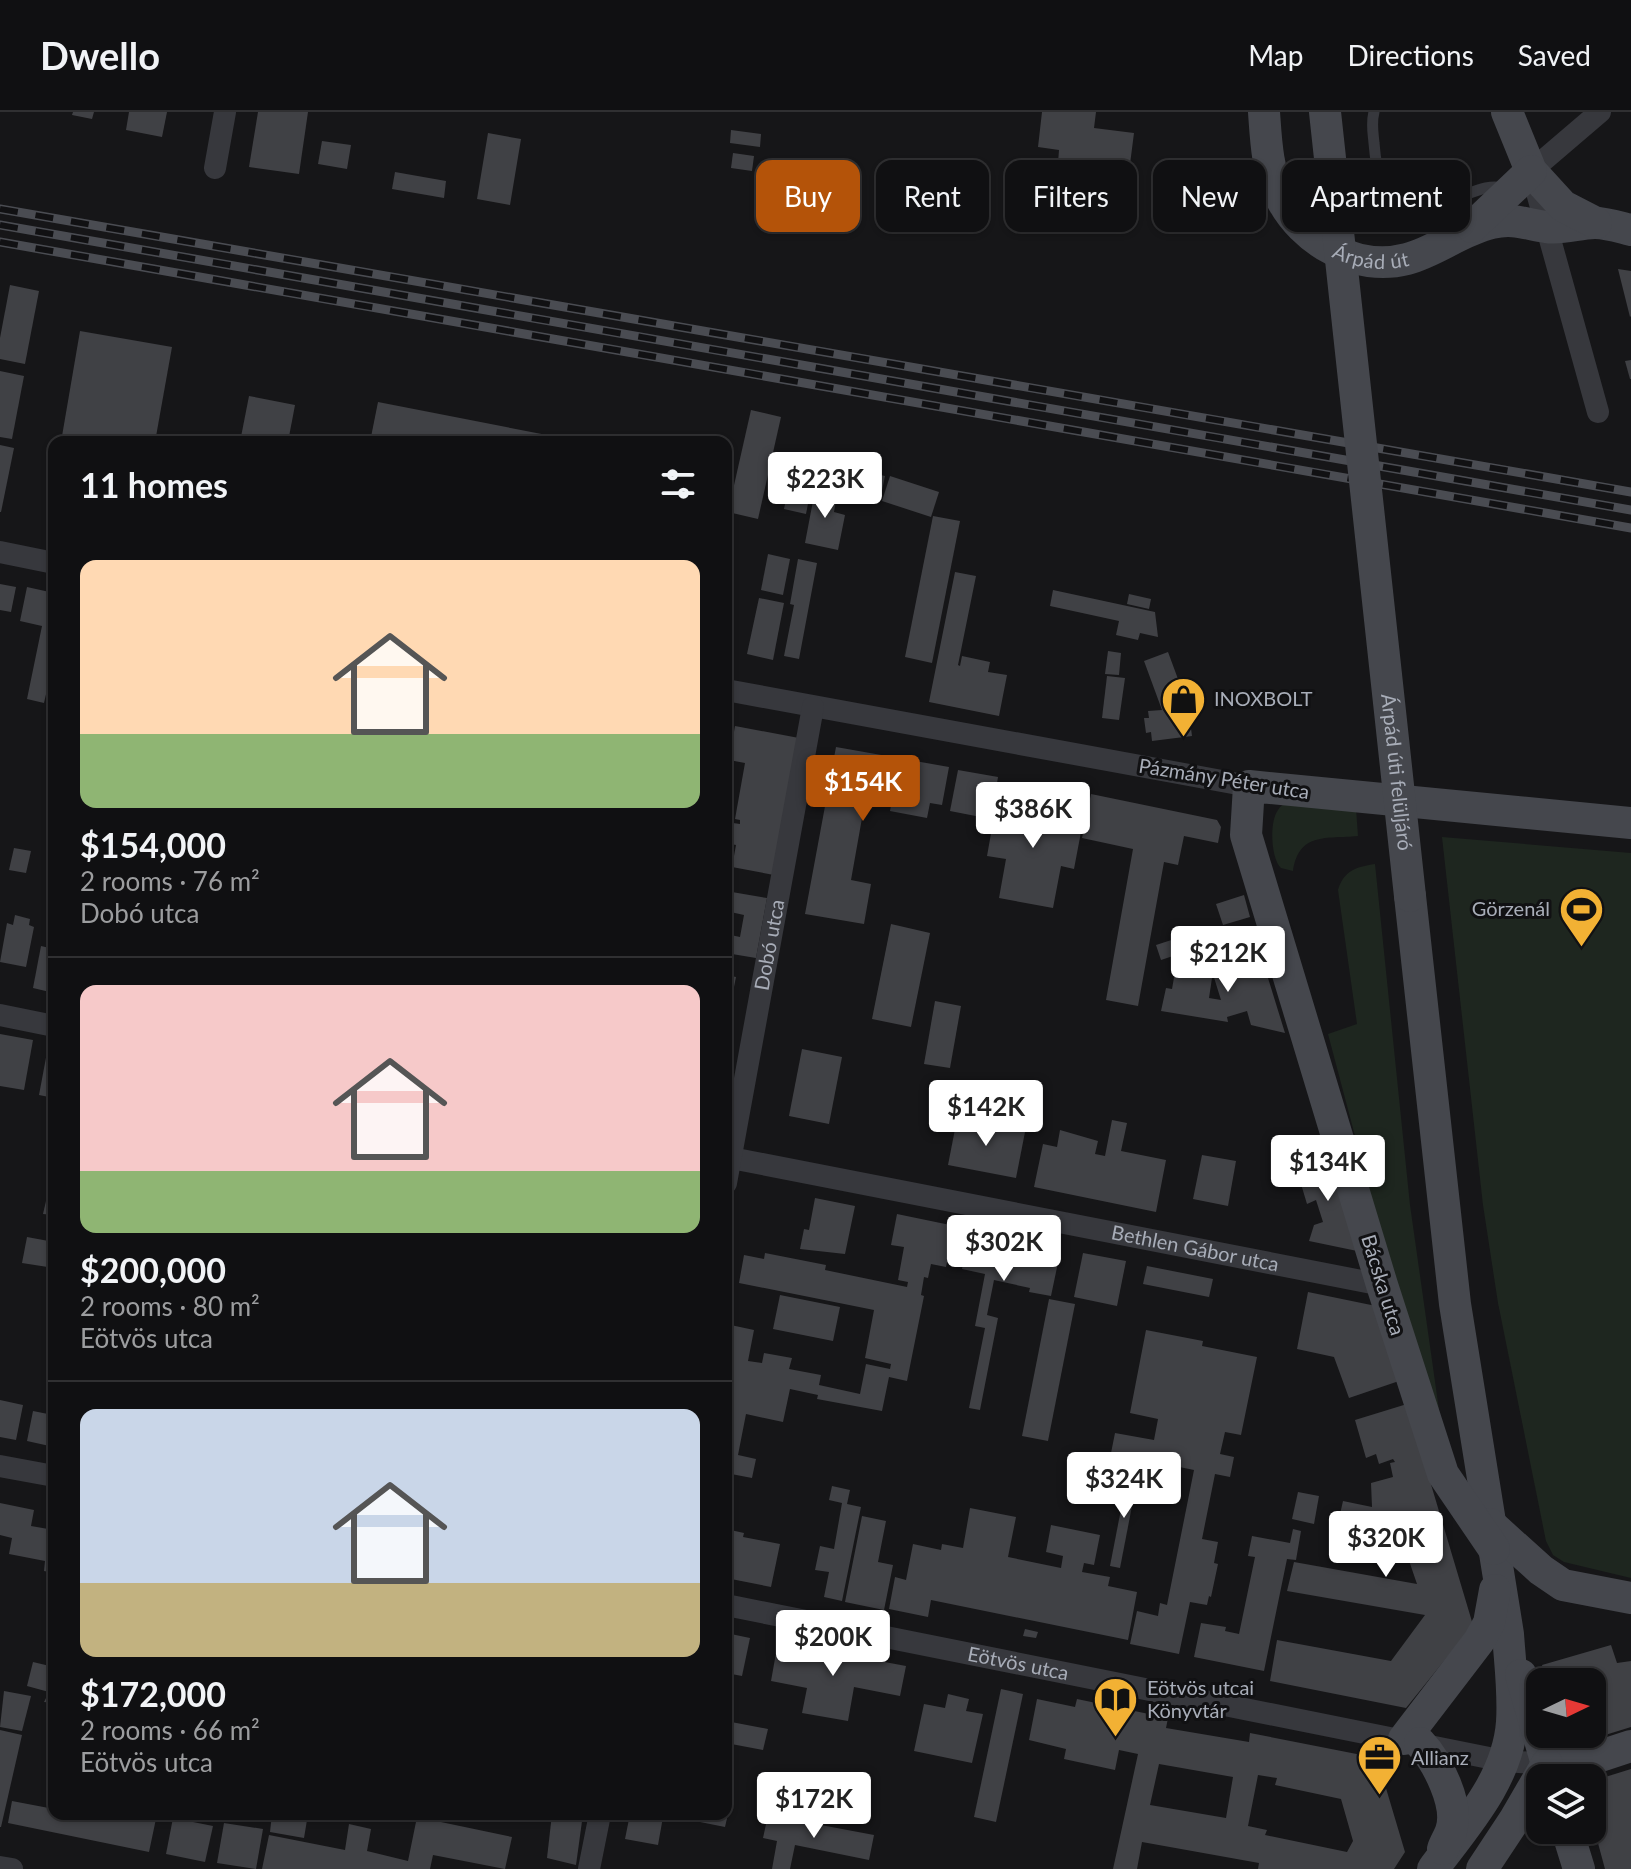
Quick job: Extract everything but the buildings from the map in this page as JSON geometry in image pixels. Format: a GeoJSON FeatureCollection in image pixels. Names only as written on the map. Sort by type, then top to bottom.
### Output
{"type":"FeatureCollection","features":[{"type":"Feature","properties":{"kind":"main road","name":"Árpád út"},"geometry":{"type":"LineString","coordinates":[[1264,112],[1272,174],[1282,199]]}},
{"type":"Feature","properties":{"kind":"main road","name":"Árpád úti felüljáró"},"geometry":{"type":"LineString","coordinates":[[1325,112],[1455,1304],[1494,1548]]}},
{"type":"Feature","properties":{"kind":"main road"},"geometry":{"type":"LineString","coordinates":[[1507,112],[1520,181],[1596,223],[1631,230]]}},
{"type":"Feature","properties":{"kind":"main road","name":"Árpád út"},"geometry":{"type":"LineString","coordinates":[[1470,229],[1520,181]]}},
{"type":"Feature","properties":{"kind":"main road","name":"Árpád út"},"geometry":{"type":"LineString","coordinates":[[1470,230],[1509,220],[1547,228],[1596,223]]}},
{"type":"Feature","properties":{"kind":"main road","name":"Árpád út"},"geometry":{"type":"LineString","coordinates":[[1306,232],[1327,247],[1354,258],[1382,262],[1407,259],[1465,232]]}},
{"type":"Feature","properties":{"kind":"main road","name":"Pázmány Péter utca"},"geometry":{"type":"LineString","coordinates":[[1249,786],[1631,823]]}},
{"type":"Feature","properties":{"kind":"main road","name":"Bácska utca"},"geometry":{"type":"LineString","coordinates":[[1249,786],[1246,835],[1382,1285],[1443,1474],[1494,1548],[1508,1634],[1512,1723],[1504,1761],[1485,1799],[1433,1869]]}},
{"type":"Feature","properties":{"kind":"main road"},"geometry":{"type":"LineString","coordinates":[[1433,1869],[1452,1829],[1453,1814],[1438,1766],[1412,1741],[1489,1623],[1494,1548],[1541,1570],[1563,1585],[1631,1598]]}},
{"type":"Feature","properties":{"kind":"main road","name":"Bácska utca"},"geometry":{"type":"LineString","coordinates":[[1508,1634],[1547,1764]]}},
{"type":"Feature","properties":{"kind":"main road"},"geometry":{"type":"LineString","coordinates":[[1575,1764],[1631,1746]]}},
{"type":"Feature","properties":{"kind":"main road"},"geometry":{"type":"LineString","coordinates":[[1482,1869],[1526,1805]]}},
{"type":"Feature","properties":{"kind":"main road"},"geometry":{"type":"LineString","coordinates":[[1571,1844],[1579,1869]]}},
{"type":"Feature","properties":{"kind":"street"},"geometry":{"type":"LineString","coordinates":[[215,168],[225,112]]}},
{"type":"Feature","properties":{"kind":"street"},"geometry":{"type":"LineString","coordinates":[[1598,412],[1547,228],[1520,181],[1600,112]]}},
{"type":"Feature","properties":{"kind":"street"},"geometry":{"type":"LineString","coordinates":[[0,552],[48,562]]}},
{"type":"Feature","properties":{"kind":"street","name":"Pázmány Péter utca"},"geometry":{"type":"LineString","coordinates":[[732,691],[1249,786]]}},
{"type":"Feature","properties":{"kind":"street","name":"Dobó utca"},"geometry":{"type":"LineString","coordinates":[[732,1137],[813,707]]}},
{"type":"Feature","properties":{"kind":"street"},"geometry":{"type":"LineString","coordinates":[[0,1015],[48,1025]]}},
{"type":"Feature","properties":{"kind":"street","name":"Bethlen Gábor utca"},"geometry":{"type":"LineString","coordinates":[[732,1159],[1382,1285]]}},
{"type":"Feature","properties":{"kind":"street"},"geometry":{"type":"LineString","coordinates":[[0,1466],[48,1475]]}},
{"type":"Feature","properties":{"kind":"street","name":"Eötvös utca"},"geometry":{"type":"LineString","coordinates":[[732,1606],[1526,1766]]}},
{"type":"Feature","properties":{"kind":"street"},"geometry":{"type":"LineString","coordinates":[[589,1869],[599,1820]]}},
{"type":"Feature","properties":{"kind":"street"},"geometry":{"type":"LineString","coordinates":[[0,1867],[12,1869]]}},
{"type":"Feature","properties":{"kind":"lane"},"geometry":{"type":"LineString","coordinates":[[1374,112],[1372,121],[1377,166],[1386,182],[1403,193],[1421,201],[1442,202],[1495,185],[1520,181]]}},
{"type":"Feature","properties":{"kind":"shaded area"},"geometry":{"type":"Polygon","coordinates":[[[1288,801],[1356,808],[1358,836],[1316,840],[1301,850],[1293,871],[1281,868],[1273,849],[1272,831],[1278,810],[1288,801]]]}},
{"type":"Feature","properties":{"kind":"shaded area"},"geometry":{"type":"Polygon","coordinates":[[[1442,837],[1631,853],[1631,1578],[1564,1562],[1553,1555],[1546,1541],[1498,1303],[1483,1205],[1442,837]]]}},
{"type":"Feature","properties":{"kind":"shaded area"},"geometry":{"type":"Polygon","coordinates":[[[1375,864],[1410,1205],[1444,1445],[1402,1313],[1328,1034],[1357,1024],[1338,890],[1351,871],[1375,864]]]}},
{"type":"Feature","properties":{"kind":"railway"},"geometry":{"type":"LineString","coordinates":[[0,209],[1631,492]]}},
{"type":"Feature","properties":{"kind":"railway"},"geometry":{"type":"LineString","coordinates":[[0,225],[1631,510]]}},
{"type":"Feature","properties":{"kind":"railway"},"geometry":{"type":"LineString","coordinates":[[0,242],[1631,528]]}},
{"type":"Feature","properties":{"kind":"place","name":"INOXBOLT"},"geometry":{"type":"Point","coordinates":[1183,738]}},
{"type":"Feature","properties":{"kind":"place","name":"Görzenál"},"geometry":{"type":"Point","coordinates":[1581,948]}},
{"type":"Feature","properties":{"kind":"place","name":"Eötvös utcai Könyvtár"},"geometry":{"type":"Point","coordinates":[1116,1739]}},
{"type":"Feature","properties":{"kind":"place","name":"Allianz"},"geometry":{"type":"Point","coordinates":[1380,1797]}}]}
